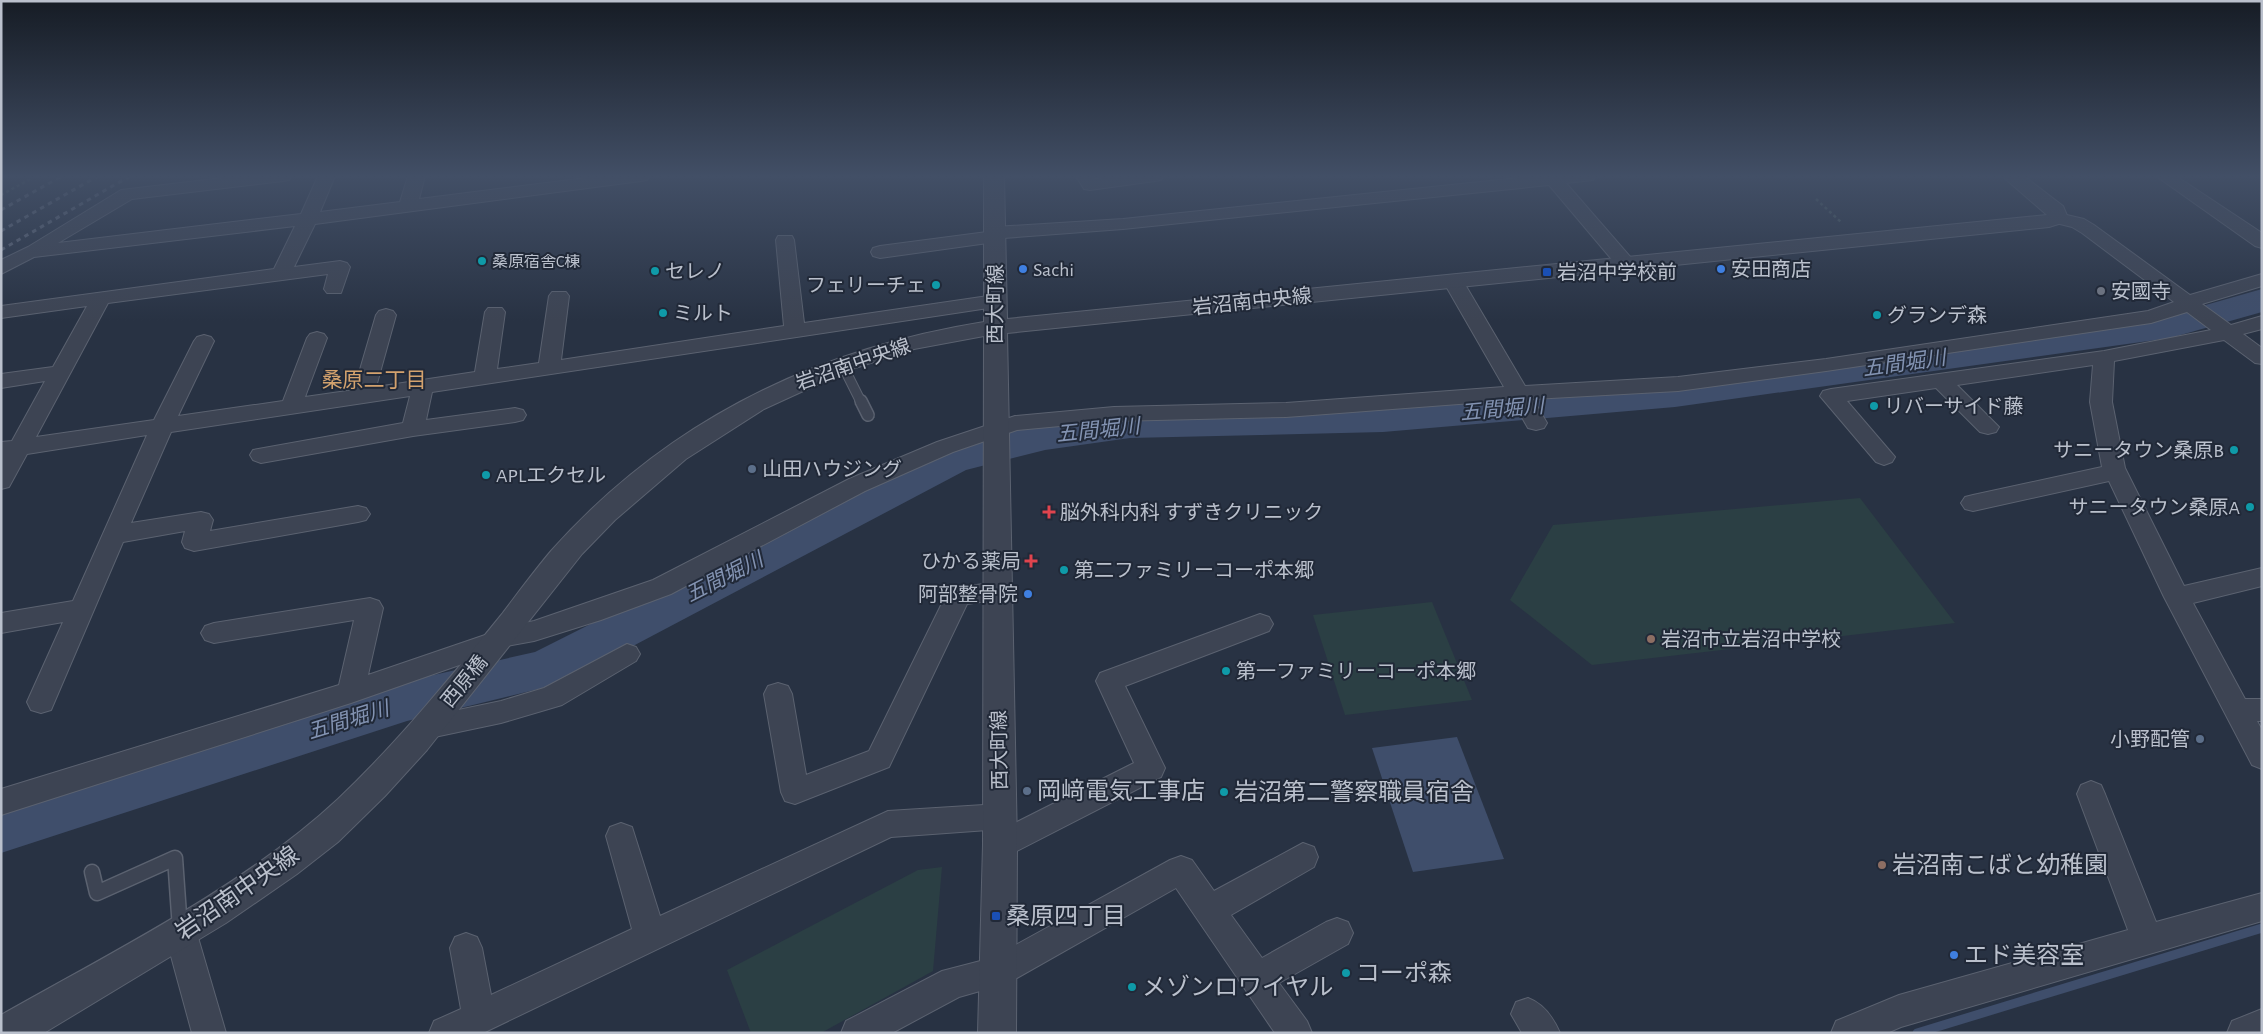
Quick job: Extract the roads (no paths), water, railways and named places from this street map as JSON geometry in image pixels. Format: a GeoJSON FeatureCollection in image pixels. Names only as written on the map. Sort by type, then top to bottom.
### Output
{"type":"FeatureCollection","features":[{"type":"Feature","properties":{"kind":"street"},"geometry":{"type":"LineString","coordinates":[[1,268],[76,224]]}},
{"type":"Feature","properties":{"kind":"street"},"geometry":{"type":"LineString","coordinates":[[29,252],[264,224]]}},
{"type":"Feature","properties":{"kind":"street"},"geometry":{"type":"LineString","coordinates":[[281,274],[305,224]]}},
{"type":"Feature","properties":{"kind":"street","name":"西大町線"},"geometry":{"type":"LineString","coordinates":[[995,224],[1000,831],[997,1033]]}},
{"type":"Feature","properties":{"kind":"street"},"geometry":{"type":"LineString","coordinates":[[880,252],[995,234],[1120,224]]}},
{"type":"Feature","properties":{"kind":"street"},"geometry":{"type":"LineString","coordinates":[[1592,224],[1626,264]]}},
{"type":"Feature","properties":{"kind":"street","name":"岩沼南中央線"},"geometry":{"type":"LineString","coordinates":[[496,642],[570,548],[612,506],[691,440],[794,384],[842,364],[887,349],[945,336],[995,328],[2017,224]]}},
{"type":"Feature","properties":{"kind":"street"},"geometry":{"type":"LineString","coordinates":[[2080,224],[2262,358]]}},
{"type":"Feature","properties":{"kind":"street"},"geometry":{"type":"LineString","coordinates":[[2236,224],[2262,242]]}},
{"type":"Feature","properties":{"kind":"street"},"geometry":{"type":"LineString","coordinates":[[785,240],[795,331]]}},
{"type":"Feature","properties":{"kind":"street"},"geometry":{"type":"LineString","coordinates":[[1,312],[340,266],[334,289]]}},
{"type":"Feature","properties":{"kind":"street"},"geometry":{"type":"LineString","coordinates":[[1,802],[351,692],[496,642],[592,613],[662,587],[856,485],[906,462],[1020,422],[1079,416],[1286,410],[1678,384],[1826,366],[2151,317],[2262,280]]}},
{"type":"Feature","properties":{"kind":"street"},"geometry":{"type":"LineString","coordinates":[[1453,281],[1536,423]]}},
{"type":"Feature","properties":{"kind":"street"},"geometry":{"type":"LineString","coordinates":[[549,368],[559,296]]}},
{"type":"Feature","properties":{"kind":"street"},"geometry":{"type":"LineString","coordinates":[[1,481],[10,449],[61,372],[101,298]]}},
{"type":"Feature","properties":{"kind":"street"},"geometry":{"type":"LineString","coordinates":[[10,449],[995,301]]}},
{"type":"Feature","properties":{"kind":"street"},"geometry":{"type":"LineString","coordinates":[[485,378],[495,312]]}},
{"type":"Feature","properties":{"kind":"street"},"geometry":{"type":"LineString","coordinates":[[363,396],[386,315]]}},
{"type":"Feature","properties":{"kind":"street"},"geometry":{"type":"LineString","coordinates":[[1884,457],[1830,396],[2104,357],[2225,332],[2262,322]]}},
{"type":"Feature","properties":{"kind":"street"},"geometry":{"type":"LineString","coordinates":[[291,406],[317,338]]}},
{"type":"Feature","properties":{"kind":"street"},"geometry":{"type":"LineString","coordinates":[[41,702],[162,426],[204,341]]}},
{"type":"Feature","properties":{"kind":"street"},"geometry":{"type":"LineString","coordinates":[[2104,357],[2101,402],[2116,472],[2177,597],[2249,710],[2262,757]]}},
{"type":"Feature","properties":{"kind":"street"},"geometry":{"type":"LineString","coordinates":[[1,381],[61,372]]}},
{"type":"Feature","properties":{"kind":"street"},"geometry":{"type":"LineString","coordinates":[[1940,380],[1988,427]]}},
{"type":"Feature","properties":{"kind":"street"},"geometry":{"type":"LineString","coordinates":[[413,429],[423,387]]}},
{"type":"Feature","properties":{"kind":"street"},"geometry":{"type":"LineString","coordinates":[[261,455],[413,429],[515,415]]}},
{"type":"Feature","properties":{"kind":"street"},"geometry":{"type":"LineString","coordinates":[[1973,503],[2116,472]]}},
{"type":"Feature","properties":{"kind":"street"},"geometry":{"type":"LineString","coordinates":[[114,535],[201,520],[194,542],[358,514]]}},
{"type":"Feature","properties":{"kind":"street"},"geometry":{"type":"LineString","coordinates":[[2177,597],[2262,577]]}},
{"type":"Feature","properties":{"kind":"street"},"geometry":{"type":"LineString","coordinates":[[778,694],[795,792],[879,759],[958,596],[998,591]]}},
{"type":"Feature","properties":{"kind":"street"},"geometry":{"type":"LineString","coordinates":[[214,633],[370,608],[351,692]]}},
{"type":"Feature","properties":{"kind":"street"},"geometry":{"type":"LineString","coordinates":[[1,623],[82,609]]}},
{"type":"Feature","properties":{"kind":"street"},"geometry":{"type":"LineString","coordinates":[[446,1033],[888,824],[1000,831],[1151,768],[1109,682],[1260,624]]}},
{"type":"Feature","properties":{"kind":"street","name":"西原橋"},"geometry":{"type":"LineString","coordinates":[[431,721],[496,642]]}},
{"type":"Feature","properties":{"kind":"street"},"geometry":{"type":"LineString","coordinates":[[431,721],[501,712],[552,697],[627,654]]}},
{"type":"Feature","properties":{"kind":"street","name":"岩沼南中央線"},"geometry":{"type":"LineString","coordinates":[[6,1033],[181,934],[283,864],[348,811],[393,766],[431,721]]}},
{"type":"Feature","properties":{"kind":"street"},"geometry":{"type":"LineString","coordinates":[[2091,794],[2146,939]]}},
{"type":"Feature","properties":{"kind":"street"},"geometry":{"type":"LineString","coordinates":[[621,836],[650,936]]}},
{"type":"Feature","properties":{"kind":"street"},"geometry":{"type":"LineString","coordinates":[[1210,910],[1303,857]]}},
{"type":"Feature","properties":{"kind":"street"},"geometry":{"type":"LineString","coordinates":[[858,1033],[954,982],[997,972],[1181,870],[1295,1033]]}},
{"type":"Feature","properties":{"kind":"street"},"geometry":{"type":"LineString","coordinates":[[1848,1033],[1899,1011],[2262,907]]}},
{"type":"Feature","properties":{"kind":"street"},"geometry":{"type":"LineString","coordinates":[[1257,978],[1338,933]]}},
{"type":"Feature","properties":{"kind":"street"},"geometry":{"type":"LineString","coordinates":[[181,934],[208,1033]]}},
{"type":"Feature","properties":{"kind":"street"},"geometry":{"type":"LineString","coordinates":[[466,948],[479,1018]]}},
{"type":"Feature","properties":{"kind":"street"},"geometry":{"type":"LineString","coordinates":[[2244,1033],[2262,1025]]}},
{"type":"Feature","properties":{"kind":"lane"},"geometry":{"type":"LineString","coordinates":[[842,364],[868,415]]}},
{"type":"Feature","properties":{"kind":"lane"},"geometry":{"type":"LineString","coordinates":[[92,872],[97,894],[175,858],[181,934]]}},
{"type":"Feature","properties":{"kind":"water"},"geometry":{"type":"Polygon","coordinates":[[[1457,737],[1504,859],[1413,872],[1372,748],[1457,737]]]}},
{"type":"Feature","properties":{"kind":"waterway","name":"五間堀川"},"geometry":{"type":"LineString","coordinates":[[1,829],[407,701],[546,669],[953,459],[1045,436],[1130,425],[1383,419],[1675,394],[2170,327],[2262,300]]}},
{"type":"Feature","properties":{"kind":"waterway"},"geometry":{"type":"LineString","coordinates":[[1917,1033],[2262,928]]}},
{"type":"Feature","properties":{"kind":"railway"},"geometry":{"type":"LineString","coordinates":[[1,231],[13,224]]}},
{"type":"Feature","properties":{"kind":"railway"},"geometry":{"type":"LineString","coordinates":[[1,250],[46,224]]}},
{"type":"Feature","properties":{"kind":"place","name":"桑原宿舎C棟"},"geometry":{"type":"Point","coordinates":[482,261]}},
{"type":"Feature","properties":{"kind":"place","name":"Sachi"},"geometry":{"type":"Point","coordinates":[1023,269]}},
{"type":"Feature","properties":{"kind":"place","name":"安田商店"},"geometry":{"type":"Point","coordinates":[1721,269]}},
{"type":"Feature","properties":{"kind":"place","name":"セレノ"},"geometry":{"type":"Point","coordinates":[655,271]}},
{"type":"Feature","properties":{"kind":"place","name":"岩沼中学校前"},"geometry":{"type":"Point","coordinates":[1547,272]}},
{"type":"Feature","properties":{"kind":"place","name":"フェリーチェ"},"geometry":{"type":"Point","coordinates":[936,285]}},
{"type":"Feature","properties":{"kind":"place","name":"安國寺"},"geometry":{"type":"Point","coordinates":[2101,291]}},
{"type":"Feature","properties":{"kind":"place","name":"ミルト"},"geometry":{"type":"Point","coordinates":[663,313]}},
{"type":"Feature","properties":{"kind":"place","name":"グランデ森"},"geometry":{"type":"Point","coordinates":[1877,315]}},
{"type":"Feature","properties":{"kind":"place","name":"リバーサイド藤"},"geometry":{"type":"Point","coordinates":[1874,406]}},
{"type":"Feature","properties":{"kind":"place","name":"サニータウン桑原B"},"geometry":{"type":"Point","coordinates":[2234,450]}},
{"type":"Feature","properties":{"kind":"place","name":"山田ハウジング"},"geometry":{"type":"Point","coordinates":[752,469]}},
{"type":"Feature","properties":{"kind":"place","name":"APLエクセル"},"geometry":{"type":"Point","coordinates":[486,475]}},
{"type":"Feature","properties":{"kind":"place","name":"サニータウン桑原A"},"geometry":{"type":"Point","coordinates":[2250,507]}},
{"type":"Feature","properties":{"kind":"place","name":"脳外科内科 すずきクリニック"},"geometry":{"type":"Point","coordinates":[1049,512]}},
{"type":"Feature","properties":{"kind":"place","name":"ひかる薬局"},"geometry":{"type":"Point","coordinates":[1031,561]}},
{"type":"Feature","properties":{"kind":"place","name":"第二ファミリーコーポ本郷"},"geometry":{"type":"Point","coordinates":[1064,570]}},
{"type":"Feature","properties":{"kind":"place","name":"阿部整骨院"},"geometry":{"type":"Point","coordinates":[1028,594]}},
{"type":"Feature","properties":{"kind":"place","name":"岩沼市立岩沼中学校"},"geometry":{"type":"Point","coordinates":[1651,639]}},
{"type":"Feature","properties":{"kind":"place","name":"第一ファミリーコーポ本郷"},"geometry":{"type":"Point","coordinates":[1226,671]}},
{"type":"Feature","properties":{"kind":"place","name":"小野配管"},"geometry":{"type":"Point","coordinates":[2200,739]}},
{"type":"Feature","properties":{"kind":"place","name":"岡﨑電気工事店"},"geometry":{"type":"Point","coordinates":[1027,791]}},
{"type":"Feature","properties":{"kind":"place","name":"岩沼第二警察職員宿舎"},"geometry":{"type":"Point","coordinates":[1224,792]}},
{"type":"Feature","properties":{"kind":"place","name":"岩沼南こばと幼稚園"},"geometry":{"type":"Point","coordinates":[1882,865]}},
{"type":"Feature","properties":{"kind":"place","name":"桑原四丁目"},"geometry":{"type":"Point","coordinates":[996,916]}},
{"type":"Feature","properties":{"kind":"place","name":"エド美容室"},"geometry":{"type":"Point","coordinates":[1954,955]}},
{"type":"Feature","properties":{"kind":"place","name":"コーポ森"},"geometry":{"type":"Point","coordinates":[1346,973]}},
{"type":"Feature","properties":{"kind":"place","name":"メゾンロワイヤル"},"geometry":{"type":"Point","coordinates":[1132,987]}},
{"type":"Feature","properties":{"kind":"district","name":"桑原二丁目"},"geometry":{"type":"Point","coordinates":[374,380]}}]}
